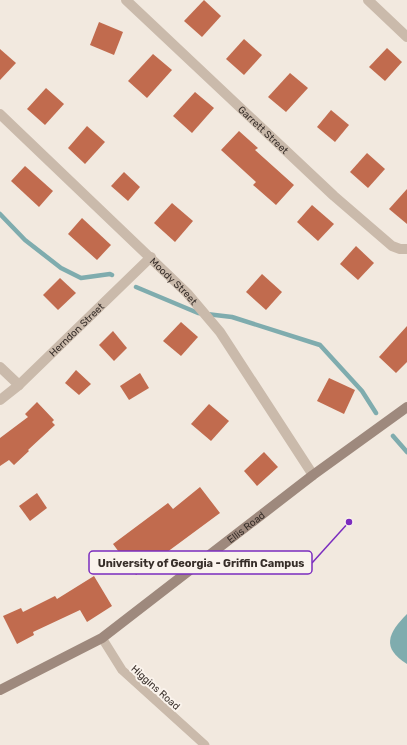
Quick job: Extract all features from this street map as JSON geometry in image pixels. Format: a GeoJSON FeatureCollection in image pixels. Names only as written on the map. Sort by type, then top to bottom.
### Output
{"type":"FeatureCollection","features":[{"type":"Feature","properties":{"kind":"street","name":"Garrett Street"},"geometry":{"type":"LineString","coordinates":[[126,0],[334,196],[392,246],[400,249],[407,249]]}},
{"type":"Feature","properties":{"kind":"street"},"geometry":{"type":"LineString","coordinates":[[368,0],[407,37]]}},
{"type":"Feature","properties":{"kind":"street","name":"Moody Street"},"geometry":{"type":"LineString","coordinates":[[0,114],[187,292],[220,332],[313,475]]}},
{"type":"Feature","properties":{"kind":"street","name":"Herndon Street"},"geometry":{"type":"LineString","coordinates":[[0,400],[19,385],[151,257]]}},
{"type":"Feature","properties":{"kind":"street"},"geometry":{"type":"LineString","coordinates":[[0,367],[19,385]]}},
{"type":"Feature","properties":{"kind":"street","name":"Ellis Road"},"geometry":{"type":"LineString","coordinates":[[0,690],[102,638],[313,475],[407,408]]}},
{"type":"Feature","properties":{"kind":"lane","name":"Higgins Road"},"geometry":{"type":"LineString","coordinates":[[102,638],[122,670],[205,745]]}},
{"type":"Feature","properties":{"kind":"water"},"geometry":{"type":"Polygon","coordinates":[[[407,614],[407,664],[393,652],[390,640],[395,628],[407,614]]]}},
{"type":"Feature","properties":{"kind":"building"},"geometry":{"type":"Polygon","coordinates":[[[204,0],[221,16],[202,37],[184,21],[204,0]]]}},
{"type":"Feature","properties":{"kind":"building"},"geometry":{"type":"Polygon","coordinates":[[[99,22],[123,32],[114,55],[90,45],[99,22]]]}},
{"type":"Feature","properties":{"kind":"building"},"geometry":{"type":"Polygon","coordinates":[[[244,39],[262,55],[244,75],[226,59],[244,39]]]}},
{"type":"Feature","properties":{"kind":"building"},"geometry":{"type":"Polygon","coordinates":[[[387,48],[402,62],[385,81],[369,67],[387,48]]]}},
{"type":"Feature","properties":{"kind":"building"},"geometry":{"type":"Polygon","coordinates":[[[0,49],[16,63],[0,80],[0,49]]]}},
{"type":"Feature","properties":{"kind":"building"},"geometry":{"type":"Polygon","coordinates":[[[153,54],[172,70],[147,98],[128,81],[153,54]]]}},
{"type":"Feature","properties":{"kind":"building"},"geometry":{"type":"Polygon","coordinates":[[[290,73],[308,88],[286,112],[268,97],[290,73]]]}},
{"type":"Feature","properties":{"kind":"building"},"geometry":{"type":"Polygon","coordinates":[[[46,88],[64,104],[45,125],[27,109],[46,88]]]}},
{"type":"Feature","properties":{"kind":"building"},"geometry":{"type":"Polygon","coordinates":[[[195,92],[214,108],[192,133],[173,116],[195,92]]]}},
{"type":"Feature","properties":{"kind":"building"},"geometry":{"type":"Polygon","coordinates":[[[331,110],[349,125],[335,142],[317,127],[331,110]]]}},
{"type":"Feature","properties":{"kind":"building"},"geometry":{"type":"Polygon","coordinates":[[[87,126],[105,142],[85,164],[68,148],[87,126]]]}},
{"type":"Feature","properties":{"kind":"building"},"geometry":{"type":"Polygon","coordinates":[[[239,131],[258,148],[255,150],[294,185],[276,205],[253,185],[256,182],[221,150],[239,131]]]}},
{"type":"Feature","properties":{"kind":"building"},"geometry":{"type":"Polygon","coordinates":[[[367,153],[385,169],[368,188],[350,172],[367,153]]]}},
{"type":"Feature","properties":{"kind":"building"},"geometry":{"type":"Polygon","coordinates":[[[25,166],[53,191],[39,207],[11,181],[25,166]]]}},
{"type":"Feature","properties":{"kind":"building"},"geometry":{"type":"Polygon","coordinates":[[[124,172],[140,187],[128,201],[111,186],[124,172]]]}},
{"type":"Feature","properties":{"kind":"building"},"geometry":{"type":"Polygon","coordinates":[[[407,189],[407,224],[389,209],[407,189]]]}},
{"type":"Feature","properties":{"kind":"building"},"geometry":{"type":"Polygon","coordinates":[[[172,203],[193,221],[175,242],[154,223],[172,203]]]}},
{"type":"Feature","properties":{"kind":"building"},"geometry":{"type":"Polygon","coordinates":[[[312,205],[334,224],[318,241],[297,222],[312,205]]]}},
{"type":"Feature","properties":{"kind":"building"},"geometry":{"type":"Polygon","coordinates":[[[82,218],[111,245],[97,260],[68,234],[82,218]]]}},
{"type":"Feature","properties":{"kind":"building"},"geometry":{"type":"Polygon","coordinates":[[[356,246],[374,263],[358,280],[340,264],[356,246]]]}},
{"type":"Feature","properties":{"kind":"building"},"geometry":{"type":"Polygon","coordinates":[[[262,274],[282,292],[266,310],[246,292],[262,274]]]}},
{"type":"Feature","properties":{"kind":"building"},"geometry":{"type":"Polygon","coordinates":[[[60,278],[76,293],[58,310],[43,295],[60,278]]]}},
{"type":"Feature","properties":{"kind":"building"},"geometry":{"type":"Polygon","coordinates":[[[181,322],[198,337],[181,356],[163,341],[181,322]]]}},
{"type":"Feature","properties":{"kind":"building"},"geometry":{"type":"Polygon","coordinates":[[[407,326],[407,362],[396,373],[379,357],[407,326]]]}},
{"type":"Feature","properties":{"kind":"building"},"geometry":{"type":"Polygon","coordinates":[[[113,331],[127,348],[114,361],[99,345],[113,331]]]}},
{"type":"Feature","properties":{"kind":"building"},"geometry":{"type":"Polygon","coordinates":[[[76,370],[91,384],[79,395],[65,383],[76,370]]]}},
{"type":"Feature","properties":{"kind":"building"},"geometry":{"type":"Polygon","coordinates":[[[140,373],[149,388],[129,400],[120,386],[140,373]]]}},
{"type":"Feature","properties":{"kind":"building"},"geometry":{"type":"Polygon","coordinates":[[[329,378],[355,390],[344,414],[317,401],[329,378]]]}},
{"type":"Feature","properties":{"kind":"building"},"geometry":{"type":"Polygon","coordinates":[[[37,402],[54,420],[52,422],[55,425],[14,465],[9,460],[0,466],[0,438],[28,417],[25,414],[37,402]]]}},
{"type":"Feature","properties":{"kind":"building"},"geometry":{"type":"Polygon","coordinates":[[[209,404],[229,421],[211,441],[191,424],[209,404]]]}},
{"type":"Feature","properties":{"kind":"building"},"geometry":{"type":"Polygon","coordinates":[[[264,452],[278,467],[257,486],[244,471],[264,452]]]}},
{"type":"Feature","properties":{"kind":"building"},"geometry":{"type":"Polygon","coordinates":[[[200,487],[220,513],[136,575],[113,544],[168,503],[173,509],[200,487]]]}},
{"type":"Feature","properties":{"kind":"building"},"geometry":{"type":"Polygon","coordinates":[[[37,493],[47,508],[30,521],[19,506],[37,493]]]}},
{"type":"Feature","properties":{"kind":"building"},"geometry":{"type":"Polygon","coordinates":[[[94,576],[112,606],[87,622],[80,610],[33,632],[34,635],[17,644],[3,616],[21,608],[23,612],[55,596],[57,599],[94,576]]]}},
{"type":"Feature","properties":{"kind":"waterway"},"geometry":{"type":"LineString","coordinates":[[0,214],[25,240],[61,268],[81,278],[112,275]]}},
{"type":"Feature","properties":{"kind":"waterway"},"geometry":{"type":"LineString","coordinates":[[136,287],[198,313],[232,317],[320,345],[362,391],[376,413]]}},
{"type":"Feature","properties":{"kind":"waterway"},"geometry":{"type":"LineString","coordinates":[[393,436],[407,452]]}},
{"type":"Feature","properties":{"kind":"place","name":"University of Georgia - Griffin Campus"},"geometry":{"type":"Point","coordinates":[349,522]}}]}
